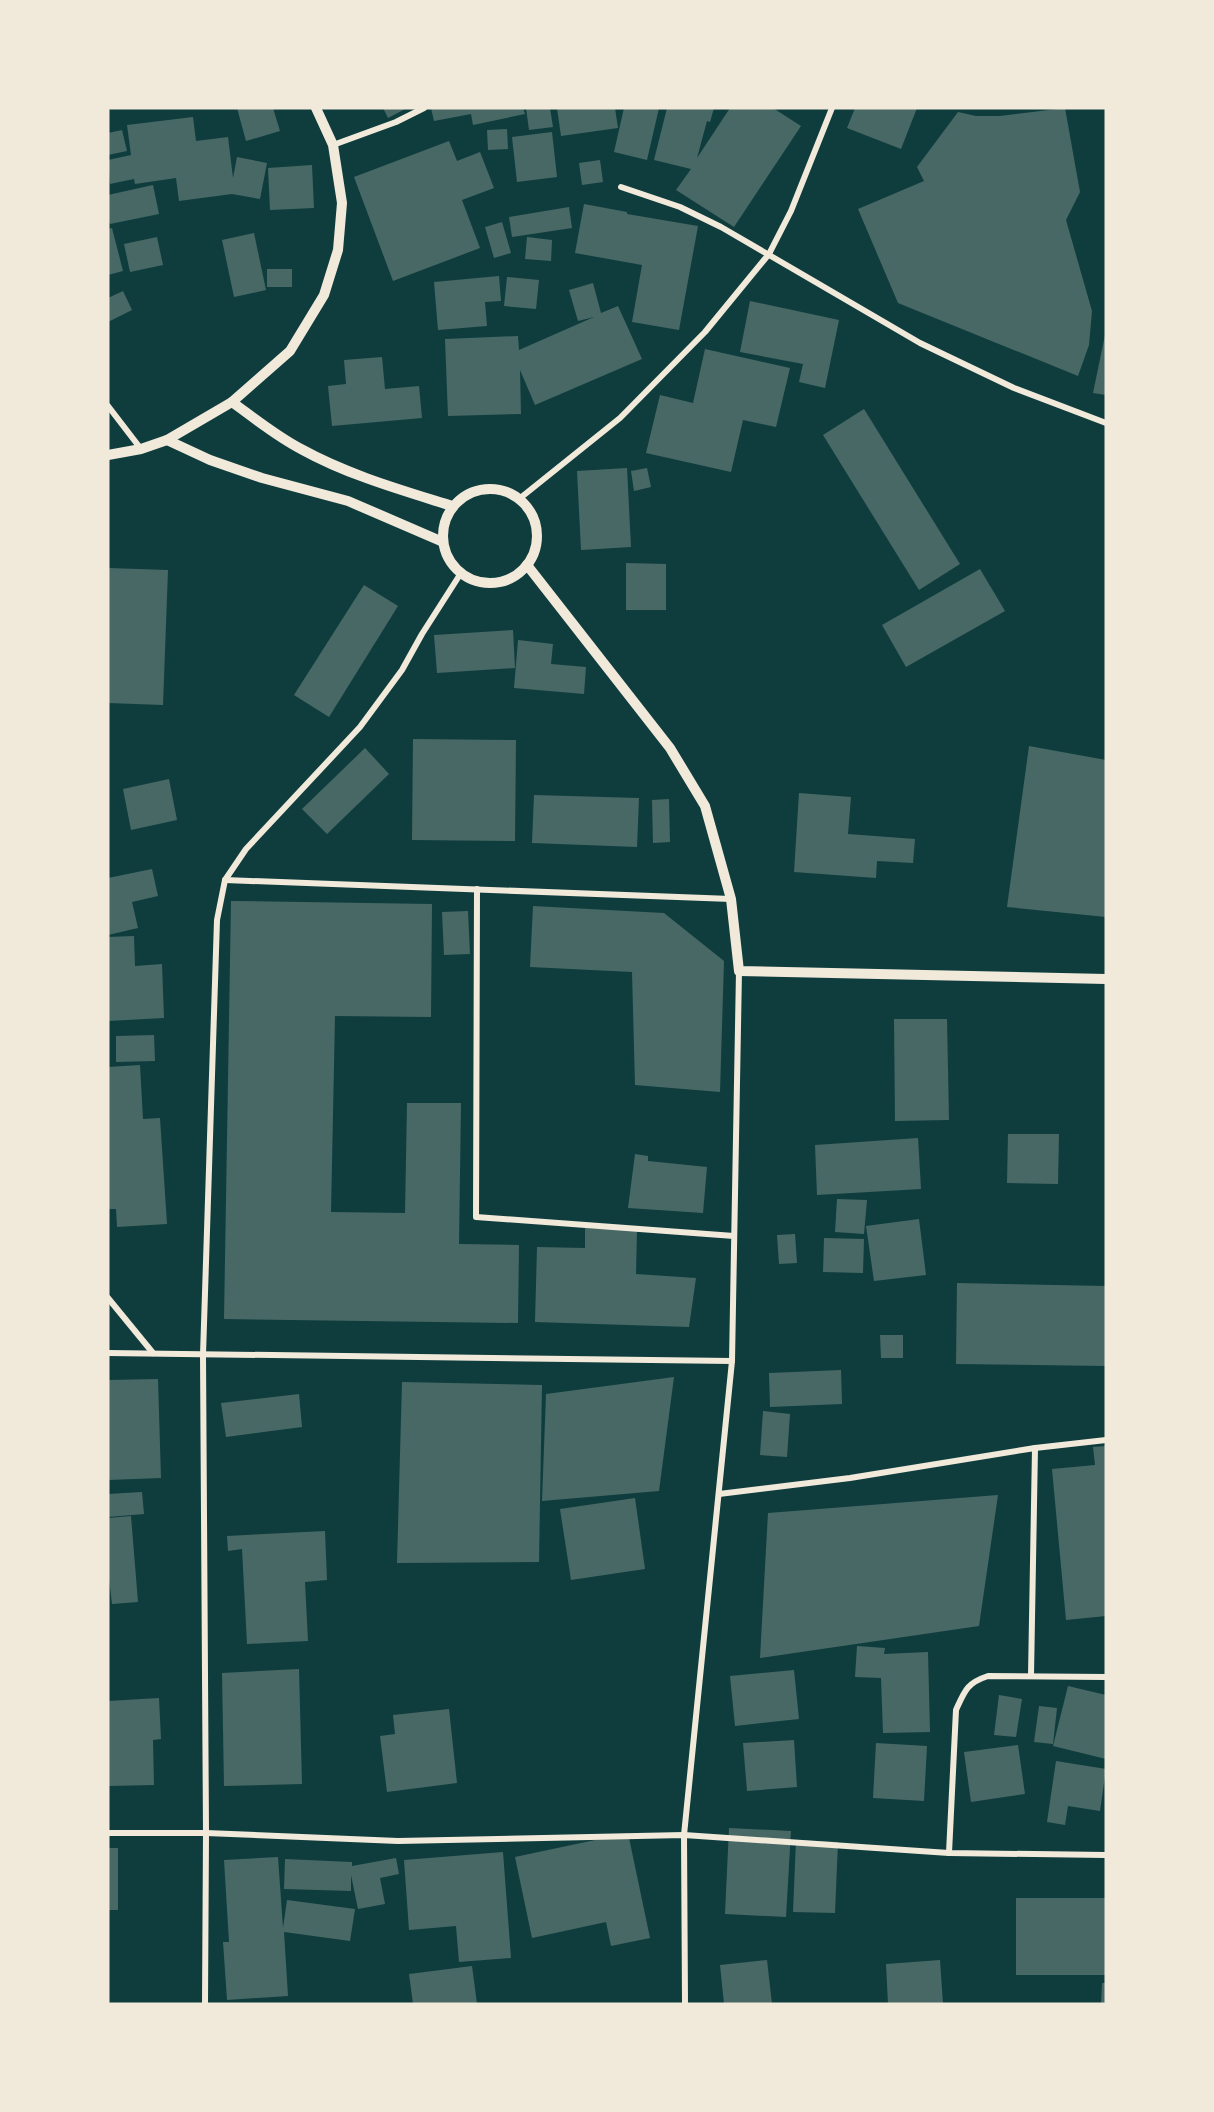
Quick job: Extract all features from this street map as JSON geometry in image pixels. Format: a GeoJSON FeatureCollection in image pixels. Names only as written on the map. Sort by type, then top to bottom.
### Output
{"type":"FeatureCollection","features":[{"type":"Feature","properties":{"kind":"street"},"geometry":{"type":"LineString","coordinates":[[108,455],[141,449],[167,440],[232,402],[290,351],[324,295],[338,249],[342,203],[333,145],[316,108]]}},
{"type":"Feature","properties":{"kind":"street"},"geometry":{"type":"LineString","coordinates":[[333,145],[396,122],[424,108]]}},
{"type":"Feature","properties":{"kind":"street"},"geometry":{"type":"LineString","coordinates":[[519,499],[620,418],[705,332],[769,254],[791,211],[832,108]]}},
{"type":"Feature","properties":{"kind":"street"},"geometry":{"type":"LineString","coordinates":[[621,187],[680,207],[769,254],[920,343],[1014,388],[1106,423]]}},
{"type":"Feature","properties":{"kind":"street"},"geometry":{"type":"LineString","coordinates":[[232,402],[280,437],[327,462],[358,475],[452,506]]}},
{"type":"Feature","properties":{"kind":"street"},"geometry":{"type":"LineString","coordinates":[[108,406],[141,449]]}},
{"type":"Feature","properties":{"kind":"street"},"geometry":{"type":"LineString","coordinates":[[167,440],[210,460],[251,474],[348,501],[442,542]]}},
{"type":"Feature","properties":{"kind":"street"},"geometry":{"type":"LineString","coordinates":[[484,489],[503,490],[519,499],[531,513],[537,530],[536,549],[527,565],[513,577],[495,583],[477,581],[460,573],[448,559],[442,542],[444,523],[452,506],[466,495],[484,489]]}},
{"type":"Feature","properties":{"kind":"street"},"geometry":{"type":"LineString","coordinates":[[527,565],[670,748],[705,806],[731,899],[739,972],[732,1361],[684,1835],[685,2004]]}},
{"type":"Feature","properties":{"kind":"street"},"geometry":{"type":"LineString","coordinates":[[205,2004],[202,1355],[217,920],[225,880],[246,849],[360,727],[402,670],[460,573]]}},
{"type":"Feature","properties":{"kind":"street"},"geometry":{"type":"LineString","coordinates":[[225,880],[731,899]]}},
{"type":"Feature","properties":{"kind":"street"},"geometry":{"type":"LineString","coordinates":[[477,889],[476,1217],[735,1236]]}},
{"type":"Feature","properties":{"kind":"street"},"geometry":{"type":"LineString","coordinates":[[739,972],[1106,980]]}},
{"type":"Feature","properties":{"kind":"street"},"geometry":{"type":"LineString","coordinates":[[108,1298],[153,1353]]}},
{"type":"Feature","properties":{"kind":"street"},"geometry":{"type":"LineString","coordinates":[[108,1353],[732,1361]]}},
{"type":"Feature","properties":{"kind":"street"},"geometry":{"type":"LineString","coordinates":[[719,1494],[850,1478],[1035,1448],[1106,1440]]}},
{"type":"Feature","properties":{"kind":"street"},"geometry":{"type":"LineString","coordinates":[[1031,1676],[1035,1448]]}},
{"type":"Feature","properties":{"kind":"street"},"geometry":{"type":"LineString","coordinates":[[949,1853],[956,1710],[963,1692],[972,1682],[988,1676],[1106,1677]]}},
{"type":"Feature","properties":{"kind":"street"},"geometry":{"type":"LineString","coordinates":[[108,1833],[206,1833],[398,1841],[684,1835],[949,1853],[1106,1856]]}},
{"type":"Feature","properties":{"kind":"building"},"geometry":{"type":"Polygon","coordinates":[[[237,108],[273,108],[280,131],[246,141],[237,108]]]}},
{"type":"Feature","properties":{"kind":"building"},"geometry":{"type":"Polygon","coordinates":[[[383,108],[407,108],[388,118],[383,108]]]}},
{"type":"Feature","properties":{"kind":"building"},"geometry":{"type":"Polygon","coordinates":[[[431,108],[523,108],[525,114],[473,125],[471,114],[434,121],[431,108]]]}},
{"type":"Feature","properties":{"kind":"building"},"geometry":{"type":"Polygon","coordinates":[[[526,108],[550,108],[553,127],[529,130],[526,108]]]}},
{"type":"Feature","properties":{"kind":"building"},"geometry":{"type":"Polygon","coordinates":[[[557,108],[615,108],[618,128],[561,136],[557,108]]]}},
{"type":"Feature","properties":{"kind":"building"},"geometry":{"type":"Polygon","coordinates":[[[624,108],[659,108],[647,160],[614,152],[624,108]]]}},
{"type":"Feature","properties":{"kind":"building"},"geometry":{"type":"Polygon","coordinates":[[[667,108],[714,108],[710,122],[707,121],[697,158],[730,108],[773,108],[801,126],[734,227],[676,190],[691,169],[654,160],[667,108]]]}},
{"type":"Feature","properties":{"kind":"building"},"geometry":{"type":"Polygon","coordinates":[[[855,108],[917,108],[901,149],[847,128],[855,108]]]}},
{"type":"Feature","properties":{"kind":"building"},"geometry":{"type":"Polygon","coordinates":[[[1065,108],[1080,192],[1066,220],[1092,311],[1089,345],[1078,376],[898,303],[858,209],[924,181],[917,167],[958,112],[976,116],[1000,116],[1065,108]]]}},
{"type":"Feature","properties":{"kind":"building"},"geometry":{"type":"Polygon","coordinates":[[[193,117],[196,141],[228,137],[233,178],[237,157],[267,163],[260,199],[232,194],[179,201],[176,178],[135,184],[134,179],[110,184],[108,160],[131,155],[127,125],[193,117]]]}},
{"type":"Feature","properties":{"kind":"building"},"geometry":{"type":"Polygon","coordinates":[[[507,129],[508,149],[488,150],[487,130],[507,129]]]}},
{"type":"Feature","properties":{"kind":"building"},"geometry":{"type":"Polygon","coordinates":[[[122,130],[127,151],[108,155],[108,133],[122,130]]]}},
{"type":"Feature","properties":{"kind":"building"},"geometry":{"type":"Polygon","coordinates":[[[552,132],[557,177],[517,182],[512,137],[552,132]]]}},
{"type":"Feature","properties":{"kind":"building"},"geometry":{"type":"Polygon","coordinates":[[[449,141],[457,161],[480,152],[494,188],[462,200],[480,248],[393,281],[354,177],[449,141]]]}},
{"type":"Feature","properties":{"kind":"building"},"geometry":{"type":"Polygon","coordinates":[[[600,160],[603,182],[582,185],[579,163],[600,160]]]}},
{"type":"Feature","properties":{"kind":"building"},"geometry":{"type":"Polygon","coordinates":[[[312,165],[314,208],[270,210],[268,168],[312,165]]]}},
{"type":"Feature","properties":{"kind":"building"},"geometry":{"type":"Polygon","coordinates":[[[153,185],[159,214],[110,224],[108,195],[153,185]]]}},
{"type":"Feature","properties":{"kind":"building"},"geometry":{"type":"Polygon","coordinates":[[[584,204],[698,226],[679,330],[632,322],[642,265],[575,253],[584,204]]]}},
{"type":"Feature","properties":{"kind":"building"},"geometry":{"type":"Polygon","coordinates":[[[569,207],[572,228],[512,237],[509,217],[569,207]]]}},
{"type":"Feature","properties":{"kind":"building"},"geometry":{"type":"Polygon","coordinates":[[[502,222],[511,253],[494,258],[485,227],[502,222]]]}},
{"type":"Feature","properties":{"kind":"building"},"geometry":{"type":"Polygon","coordinates":[[[112,228],[123,271],[108,275],[108,229],[112,228]]]}},
{"type":"Feature","properties":{"kind":"building"},"geometry":{"type":"Polygon","coordinates":[[[254,233],[266,290],[234,297],[222,240],[254,233]]]}},
{"type":"Feature","properties":{"kind":"building"},"geometry":{"type":"Polygon","coordinates":[[[157,237],[163,265],[130,272],[124,244],[157,237]]]}},
{"type":"Feature","properties":{"kind":"building"},"geometry":{"type":"Polygon","coordinates":[[[527,237],[552,240],[551,261],[525,259],[527,237]]]}},
{"type":"Feature","properties":{"kind":"building"},"geometry":{"type":"Polygon","coordinates":[[[267,269],[292,269],[292,287],[267,287],[267,269]]]}},
{"type":"Feature","properties":{"kind":"building"},"geometry":{"type":"Polygon","coordinates":[[[499,276],[501,301],[485,302],[487,326],[438,330],[434,282],[499,276]]]}},
{"type":"Feature","properties":{"kind":"building"},"geometry":{"type":"Polygon","coordinates":[[[507,277],[539,280],[536,309],[504,306],[507,277]]]}},
{"type":"Feature","properties":{"kind":"building"},"geometry":{"type":"Polygon","coordinates":[[[593,283],[601,313],[618,306],[642,359],[535,405],[520,370],[521,414],[448,416],[445,339],[518,336],[519,350],[594,317],[578,321],[569,290],[593,283]]]}},
{"type":"Feature","properties":{"kind":"building"},"geometry":{"type":"Polygon","coordinates":[[[123,291],[132,310],[108,322],[108,298],[123,291]]]}},
{"type":"Feature","properties":{"kind":"building"},"geometry":{"type":"Polygon","coordinates":[[[750,301],[839,320],[825,388],[799,382],[803,364],[740,352],[750,301]]]}},
{"type":"Feature","properties":{"kind":"building"},"geometry":{"type":"Polygon","coordinates":[[[1106,335],[1106,395],[1093,393],[1106,335]]]}},
{"type":"Feature","properties":{"kind":"building"},"geometry":{"type":"Polygon","coordinates":[[[705,349],[790,368],[776,427],[743,420],[731,472],[646,453],[660,395],[693,403],[705,349]]]}},
{"type":"Feature","properties":{"kind":"building"},"geometry":{"type":"Polygon","coordinates":[[[382,357],[385,389],[419,386],[422,418],[332,426],[328,386],[346,384],[344,360],[382,357]]]}},
{"type":"Feature","properties":{"kind":"building"},"geometry":{"type":"Polygon","coordinates":[[[864,409],[960,564],[919,590],[823,435],[864,409]]]}},
{"type":"Feature","properties":{"kind":"building"},"geometry":{"type":"Polygon","coordinates":[[[627,468],[631,547],[581,550],[577,471],[627,468]]]}},
{"type":"Feature","properties":{"kind":"building"},"geometry":{"type":"Polygon","coordinates":[[[647,468],[651,487],[634,491],[631,471],[647,468]]]}},
{"type":"Feature","properties":{"kind":"building"},"geometry":{"type":"Polygon","coordinates":[[[626,563],[666,564],[666,610],[626,610],[626,563]]]}},
{"type":"Feature","properties":{"kind":"building"},"geometry":{"type":"Polygon","coordinates":[[[108,568],[168,570],[163,705],[108,703],[108,568]]]}},
{"type":"Feature","properties":{"kind":"building"},"geometry":{"type":"Polygon","coordinates":[[[980,569],[1005,611],[906,667],[882,625],[980,569]]]}},
{"type":"Feature","properties":{"kind":"building"},"geometry":{"type":"Polygon","coordinates":[[[364,585],[398,606],[329,717],[294,695],[364,585]]]}},
{"type":"Feature","properties":{"kind":"building"},"geometry":{"type":"Polygon","coordinates":[[[513,630],[515,668],[437,673],[434,635],[513,630]]]}},
{"type":"Feature","properties":{"kind":"building"},"geometry":{"type":"Polygon","coordinates":[[[518,640],[553,644],[551,664],[586,667],[584,694],[514,688],[518,640]]]}},
{"type":"Feature","properties":{"kind":"building"},"geometry":{"type":"Polygon","coordinates":[[[413,739],[516,740],[515,841],[412,840],[413,739]]]}},
{"type":"Feature","properties":{"kind":"building"},"geometry":{"type":"Polygon","coordinates":[[[1029,746],[1106,760],[1106,917],[1007,907],[1029,746]]]}},
{"type":"Feature","properties":{"kind":"building"},"geometry":{"type":"Polygon","coordinates":[[[365,748],[389,774],[327,834],[302,809],[365,748]]]}},
{"type":"Feature","properties":{"kind":"building"},"geometry":{"type":"Polygon","coordinates":[[[169,779],[177,820],[131,830],[123,789],[169,779]]]}},
{"type":"Feature","properties":{"kind":"building"},"geometry":{"type":"Polygon","coordinates":[[[799,793],[851,797],[848,834],[915,839],[913,863],[877,861],[876,878],[794,872],[799,793]]]}},
{"type":"Feature","properties":{"kind":"building"},"geometry":{"type":"Polygon","coordinates":[[[534,795],[639,798],[637,847],[532,843],[534,795]]]}},
{"type":"Feature","properties":{"kind":"building"},"geometry":{"type":"Polygon","coordinates":[[[669,799],[670,842],[653,843],[652,800],[669,799]]]}},
{"type":"Feature","properties":{"kind":"building"},"geometry":{"type":"Polygon","coordinates":[[[152,869],[158,896],[132,902],[138,928],[108,935],[108,878],[152,869]]]}},
{"type":"Feature","properties":{"kind":"building"},"geometry":{"type":"Polygon","coordinates":[[[231,901],[432,904],[431,1017],[335,1016],[331,1212],[405,1213],[407,1103],[461,1103],[459,1244],[519,1245],[518,1323],[224,1319],[231,901]]]}},
{"type":"Feature","properties":{"kind":"building"},"geometry":{"type":"Polygon","coordinates":[[[533,906],[664,913],[724,961],[720,1092],[635,1085],[632,972],[530,967],[533,906]]]}},
{"type":"Feature","properties":{"kind":"building"},"geometry":{"type":"Polygon","coordinates":[[[468,911],[470,954],[444,955],[442,912],[468,911]]]}},
{"type":"Feature","properties":{"kind":"building"},"geometry":{"type":"Polygon","coordinates":[[[134,936],[135,966],[162,964],[164,1018],[108,1021],[108,937],[134,936]]]}},
{"type":"Feature","properties":{"kind":"building"},"geometry":{"type":"Polygon","coordinates":[[[894,1019],[947,1019],[949,1120],[895,1121],[894,1019]]]}},
{"type":"Feature","properties":{"kind":"building"},"geometry":{"type":"Polygon","coordinates":[[[154,1035],[155,1061],[116,1062],[116,1036],[154,1035]]]}},
{"type":"Feature","properties":{"kind":"building"},"geometry":{"type":"Polygon","coordinates":[[[140,1065],[143,1119],[160,1118],[167,1224],[117,1227],[116,1209],[108,1209],[108,1067],[140,1065]]]}},
{"type":"Feature","properties":{"kind":"building"},"geometry":{"type":"Polygon","coordinates":[[[1008,1134],[1059,1134],[1058,1184],[1007,1183],[1008,1134]]]}},
{"type":"Feature","properties":{"kind":"building"},"geometry":{"type":"Polygon","coordinates":[[[918,1138],[921,1189],[817,1195],[815,1145],[918,1138]]]}},
{"type":"Feature","properties":{"kind":"building"},"geometry":{"type":"Polygon","coordinates":[[[635,1154],[648,1156],[648,1161],[707,1167],[703,1213],[628,1208],[635,1154]]]}},
{"type":"Feature","properties":{"kind":"building"},"geometry":{"type":"Polygon","coordinates":[[[837,1199],[867,1200],[864,1234],[835,1232],[837,1199]]]}},
{"type":"Feature","properties":{"kind":"building"},"geometry":{"type":"Polygon","coordinates":[[[919,1219],[926,1275],[874,1281],[866,1226],[919,1219]]]}},
{"type":"Feature","properties":{"kind":"building"},"geometry":{"type":"Polygon","coordinates":[[[585,1228],[637,1230],[636,1274],[696,1278],[689,1327],[535,1322],[537,1247],[585,1248],[585,1228]]]}},
{"type":"Feature","properties":{"kind":"building"},"geometry":{"type":"Polygon","coordinates":[[[795,1234],[797,1263],[779,1264],[777,1235],[795,1234]]]}},
{"type":"Feature","properties":{"kind":"building"},"geometry":{"type":"Polygon","coordinates":[[[824,1238],[864,1239],[863,1273],[823,1272],[824,1238]]]}},
{"type":"Feature","properties":{"kind":"building"},"geometry":{"type":"Polygon","coordinates":[[[957,1283],[1106,1286],[1106,1366],[956,1364],[957,1283]]]}},
{"type":"Feature","properties":{"kind":"building"},"geometry":{"type":"Polygon","coordinates":[[[880,1335],[903,1335],[903,1358],[881,1358],[880,1335]]]}},
{"type":"Feature","properties":{"kind":"building"},"geometry":{"type":"Polygon","coordinates":[[[841,1370],[842,1404],[770,1407],[769,1373],[841,1370]]]}},
{"type":"Feature","properties":{"kind":"building"},"geometry":{"type":"Polygon","coordinates":[[[674,1377],[659,1491],[542,1501],[546,1394],[674,1377]]]}},
{"type":"Feature","properties":{"kind":"building"},"geometry":{"type":"Polygon","coordinates":[[[158,1379],[161,1478],[108,1480],[108,1380],[158,1379]]]}},
{"type":"Feature","properties":{"kind":"building"},"geometry":{"type":"Polygon","coordinates":[[[402,1382],[542,1385],[539,1562],[397,1563],[402,1382]]]}},
{"type":"Feature","properties":{"kind":"building"},"geometry":{"type":"Polygon","coordinates":[[[299,1394],[302,1427],[226,1437],[221,1403],[299,1394]]]}},
{"type":"Feature","properties":{"kind":"building"},"geometry":{"type":"Polygon","coordinates":[[[763,1411],[790,1414],[787,1457],[760,1455],[763,1411]]]}},
{"type":"Feature","properties":{"kind":"building"},"geometry":{"type":"Polygon","coordinates":[[[1106,1446],[1106,1616],[1066,1620],[1052,1469],[1095,1465],[1093,1447],[1106,1446]]]}},
{"type":"Feature","properties":{"kind":"building"},"geometry":{"type":"Polygon","coordinates":[[[142,1492],[144,1514],[108,1517],[108,1494],[142,1492]]]}},
{"type":"Feature","properties":{"kind":"building"},"geometry":{"type":"Polygon","coordinates":[[[998,1495],[979,1626],[760,1658],[768,1513],[998,1495]]]}},
{"type":"Feature","properties":{"kind":"building"},"geometry":{"type":"Polygon","coordinates":[[[635,1498],[645,1569],[571,1580],[560,1509],[635,1498]]]}},
{"type":"Feature","properties":{"kind":"building"},"geometry":{"type":"Polygon","coordinates":[[[131,1516],[138,1602],[112,1604],[108,1571],[108,1518],[131,1516]]]}},
{"type":"Feature","properties":{"kind":"building"},"geometry":{"type":"Polygon","coordinates":[[[325,1531],[327,1580],[305,1582],[308,1641],[247,1644],[242,1549],[228,1551],[227,1536],[325,1531]]]}},
{"type":"Feature","properties":{"kind":"building"},"geometry":{"type":"Polygon","coordinates":[[[857,1646],[885,1648],[884,1654],[928,1652],[930,1732],[883,1733],[881,1678],[855,1677],[857,1646]]]}},
{"type":"Feature","properties":{"kind":"building"},"geometry":{"type":"Polygon","coordinates":[[[299,1669],[302,1784],[224,1786],[222,1673],[299,1669]]]}},
{"type":"Feature","properties":{"kind":"building"},"geometry":{"type":"Polygon","coordinates":[[[794,1670],[799,1719],[735,1726],[730,1676],[794,1670]]]}},
{"type":"Feature","properties":{"kind":"building"},"geometry":{"type":"Polygon","coordinates":[[[1068,1686],[1106,1695],[1106,1759],[1053,1746],[1068,1686]]]}},
{"type":"Feature","properties":{"kind":"building"},"geometry":{"type":"Polygon","coordinates":[[[999,1695],[1022,1699],[1016,1737],[994,1735],[999,1695]]]}},
{"type":"Feature","properties":{"kind":"building"},"geometry":{"type":"Polygon","coordinates":[[[159,1698],[161,1739],[153,1740],[154,1785],[108,1786],[108,1701],[159,1698]]]}},
{"type":"Feature","properties":{"kind":"building"},"geometry":{"type":"Polygon","coordinates":[[[1039,1706],[1057,1708],[1053,1744],[1034,1742],[1039,1706]]]}},
{"type":"Feature","properties":{"kind":"building"},"geometry":{"type":"Polygon","coordinates":[[[449,1709],[457,1783],[387,1792],[380,1736],[395,1734],[393,1715],[449,1709]]]}},
{"type":"Feature","properties":{"kind":"building"},"geometry":{"type":"Polygon","coordinates":[[[794,1740],[797,1787],[747,1791],[743,1743],[794,1740]]]}},
{"type":"Feature","properties":{"kind":"building"},"geometry":{"type":"Polygon","coordinates":[[[876,1743],[927,1746],[924,1801],[873,1798],[876,1743]]]}},
{"type":"Feature","properties":{"kind":"building"},"geometry":{"type":"Polygon","coordinates":[[[1018,1745],[1025,1794],[971,1802],[964,1752],[1018,1745]]]}},
{"type":"Feature","properties":{"kind":"building"},"geometry":{"type":"Polygon","coordinates":[[[1056,1761],[1106,1769],[1100,1811],[1068,1806],[1065,1825],[1047,1822],[1056,1761]]]}},
{"type":"Feature","properties":{"kind":"building"},"geometry":{"type":"Polygon","coordinates":[[[729,1828],[791,1831],[786,1917],[725,1914],[729,1828]]]}},
{"type":"Feature","properties":{"kind":"building"},"geometry":{"type":"Polygon","coordinates":[[[628,1833],[650,1938],[611,1946],[606,1922],[532,1938],[515,1857],[628,1833]]]}},
{"type":"Feature","properties":{"kind":"building"},"geometry":{"type":"Polygon","coordinates":[[[796,1840],[838,1842],[835,1913],[793,1912],[796,1840]]]}},
{"type":"Feature","properties":{"kind":"building"},"geometry":{"type":"Polygon","coordinates":[[[108,1848],[118,1848],[118,1910],[108,1910],[108,1848]]]}},
{"type":"Feature","properties":{"kind":"building"},"geometry":{"type":"Polygon","coordinates":[[[503,1852],[511,1958],[459,1962],[456,1926],[409,1930],[404,1860],[503,1852]]]}},
{"type":"Feature","properties":{"kind":"building"},"geometry":{"type":"Polygon","coordinates":[[[278,1857],[283,1928],[287,1900],[355,1909],[350,1941],[284,1932],[288,1996],[227,2000],[223,1942],[229,1942],[224,1860],[278,1857]]]}},
{"type":"Feature","properties":{"kind":"building"},"geometry":{"type":"Polygon","coordinates":[[[396,1858],[399,1874],[380,1878],[385,1904],[358,1909],[351,1875],[351,1891],[284,1889],[285,1859],[352,1862],[352,1866],[396,1858]]]}},
{"type":"Feature","properties":{"kind":"building"},"geometry":{"type":"Polygon","coordinates":[[[1016,1898],[1106,1898],[1106,1975],[1016,1975],[1016,1898]]]}},
{"type":"Feature","properties":{"kind":"building"},"geometry":{"type":"Polygon","coordinates":[[[767,1960],[772,2004],[724,2004],[720,1965],[767,1960]]]}},
{"type":"Feature","properties":{"kind":"building"},"geometry":{"type":"Polygon","coordinates":[[[940,1960],[943,2004],[888,2004],[886,1964],[940,1960]]]}},
{"type":"Feature","properties":{"kind":"building"},"geometry":{"type":"Polygon","coordinates":[[[472,1966],[477,2004],[413,2004],[409,1974],[472,1966]]]}},
{"type":"Feature","properties":{"kind":"building"},"geometry":{"type":"Polygon","coordinates":[[[1102,1983],[1106,1983],[1106,2004],[1101,2004],[1102,1983]]]}}]}
